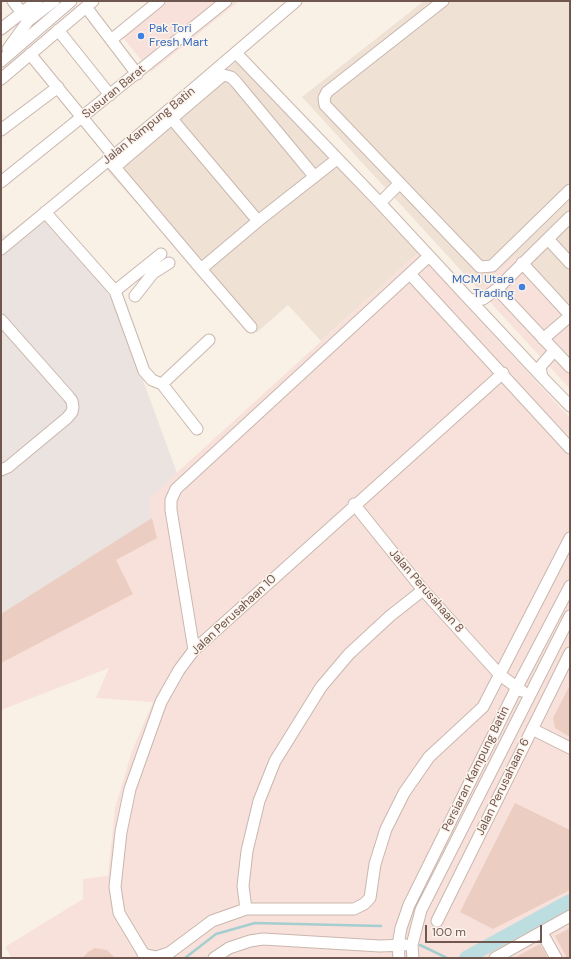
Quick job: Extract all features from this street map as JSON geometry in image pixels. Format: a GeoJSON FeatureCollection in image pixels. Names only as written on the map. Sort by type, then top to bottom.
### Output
{"type":"FeatureCollection","features":[{"type":"Feature","properties":{"kind":"street"},"geometry":{"type":"LineString","coordinates":[[13,1],[25,17]]}},
{"type":"Feature","properties":{"kind":"street"},"geometry":{"type":"LineString","coordinates":[[1,60],[25,17],[37,1]]}},
{"type":"Feature","properties":{"kind":"street"},"geometry":{"type":"LineString","coordinates":[[1,29],[54,1]]}},
{"type":"Feature","properties":{"kind":"street"},"geometry":{"type":"LineString","coordinates":[[1,60],[71,1]]}},
{"type":"Feature","properties":{"kind":"street"},"geometry":{"type":"LineString","coordinates":[[111,40],[159,1]]}},
{"type":"Feature","properties":{"kind":"street","name":"Susuran Barat"},"geometry":{"type":"LineString","coordinates":[[1,182],[226,1]]}},
{"type":"Feature","properties":{"kind":"street","name":"Jalan Kampung Batin"},"geometry":{"type":"LineString","coordinates":[[1,249],[45,212],[168,117],[236,53],[296,1]]}},
{"type":"Feature","properties":{"kind":"street"},"geometry":{"type":"LineString","coordinates":[[443,1],[327,92],[324,98],[325,105],[480,268],[492,266],[570,190]]}},
{"type":"Feature","properties":{"kind":"street"},"geometry":{"type":"LineString","coordinates":[[1,79],[90,4],[111,40],[137,74]]}},
{"type":"Feature","properties":{"kind":"street"},"geometry":{"type":"LineString","coordinates":[[58,30],[110,95]]}},
{"type":"Feature","properties":{"kind":"street"},"geometry":{"type":"LineString","coordinates":[[236,53],[380,203],[428,257],[570,406]]}},
{"type":"Feature","properties":{"kind":"street"},"geometry":{"type":"LineString","coordinates":[[30,54],[82,118],[112,160],[201,269],[251,327]]}},
{"type":"Feature","properties":{"kind":"street"},"geometry":{"type":"LineString","coordinates":[[258,221],[168,117],[223,75],[231,77],[314,176]]}},
{"type":"Feature","properties":{"kind":"street"},"geometry":{"type":"LineString","coordinates":[[1,130],[58,87]]}},
{"type":"Feature","properties":{"kind":"street"},"geometry":{"type":"LineString","coordinates":[[201,269],[258,221],[337,159]]}},
{"type":"Feature","properties":{"kind":"street"},"geometry":{"type":"LineString","coordinates":[[380,203],[399,184]]}},
{"type":"Feature","properties":{"kind":"street"},"geometry":{"type":"LineString","coordinates":[[45,212],[115,291],[144,371],[152,380],[162,384],[197,429]]}},
{"type":"Feature","properties":{"kind":"street"},"geometry":{"type":"LineString","coordinates":[[470,300],[483,299],[496,289],[570,217]]}},
{"type":"Feature","properties":{"kind":"street"},"geometry":{"type":"LineString","coordinates":[[548,239],[570,263]]}},
{"type":"Feature","properties":{"kind":"street"},"geometry":{"type":"LineString","coordinates":[[135,296],[161,254]]}},
{"type":"Feature","properties":{"kind":"street"},"geometry":{"type":"LineString","coordinates":[[194,650],[171,510],[171,500],[176,489],[428,257]]}},
{"type":"Feature","properties":{"kind":"street"},"geometry":{"type":"LineString","coordinates":[[115,291],[151,269],[169,263]]}},
{"type":"Feature","properties":{"kind":"street"},"geometry":{"type":"LineString","coordinates":[[522,263],[570,315],[543,339]]}},
{"type":"Feature","properties":{"kind":"street"},"geometry":{"type":"LineString","coordinates":[[410,274],[503,373],[570,448]]}},
{"type":"Feature","properties":{"kind":"street"},"geometry":{"type":"LineString","coordinates":[[496,289],[570,367]]}},
{"type":"Feature","properties":{"kind":"street"},"geometry":{"type":"LineString","coordinates":[[1,320],[72,401],[73,407],[72,412],[67,418],[8,468],[1,470]]}},
{"type":"Feature","properties":{"kind":"street"},"geometry":{"type":"LineString","coordinates":[[162,384],[208,340]]}},
{"type":"Feature","properties":{"kind":"street"},"geometry":{"type":"LineString","coordinates":[[542,376],[540,367],[554,351]]}},
{"type":"Feature","properties":{"kind":"street","name":"Jalan Perusahaan 10"},"geometry":{"type":"LineString","coordinates":[[144,956],[119,913],[116,900],[115,887],[121,832],[130,789],[161,702],[179,670],[194,650],[354,504],[503,373]]}},
{"type":"Feature","properties":{"kind":"street","name":"Jalan Perusahaan 8"},"geometry":{"type":"LineString","coordinates":[[354,504],[423,590],[500,675],[516,689],[529,695]]}},
{"type":"Feature","properties":{"kind":"street"},"geometry":{"type":"LineString","coordinates":[[144,956],[156,957],[169,954],[212,921],[246,909],[354,909],[364,904],[370,898],[375,864],[386,829],[404,793],[429,756],[483,707],[570,538]]}},
{"type":"Feature","properties":{"kind":"street","name":"Persiaran Kampung Batin"},"geometry":{"type":"LineString","coordinates":[[398,958],[398,944],[408,905],[516,689],[570,586]]}},
{"type":"Feature","properties":{"kind":"street"},"geometry":{"type":"LineString","coordinates":[[246,909],[243,886],[247,851],[259,801],[275,761],[321,687],[349,654],[390,616],[423,590]]}},
{"type":"Feature","properties":{"kind":"street","name":"Persiaran Kampung Batin"},"geometry":{"type":"LineString","coordinates":[[413,958],[412,945],[421,910],[570,616]]}},
{"type":"Feature","properties":{"kind":"street","name":"Jalan Perusahaan 6"},"geometry":{"type":"LineString","coordinates":[[437,921],[570,653]]}},
{"type":"Feature","properties":{"kind":"street"},"geometry":{"type":"LineString","coordinates":[[532,729],[570,748]]}},
{"type":"Feature","properties":{"kind":"street"},"geometry":{"type":"LineString","coordinates":[[495,958],[570,916]]}},
{"type":"Feature","properties":{"kind":"street"},"geometry":{"type":"LineString","coordinates":[[542,933],[556,958]]}},
{"type":"Feature","properties":{"kind":"street"},"geometry":{"type":"LineString","coordinates":[[214,958],[229,948],[250,941],[263,939],[380,946],[398,944],[412,945]]}},
{"type":"Feature","properties":{"kind":"shaded area"},"geometry":{"type":"Polygon","coordinates":[[[161,1],[239,1],[151,72],[120,34],[161,1]]]}},
{"type":"Feature","properties":{"kind":"shaded area"},"geometry":{"type":"Polygon","coordinates":[[[424,1],[570,1],[570,314],[514,257],[479,290],[302,97],[424,1]]]}},
{"type":"Feature","properties":{"kind":"shaded area"},"geometry":{"type":"Polygon","coordinates":[[[237,61],[418,253],[321,341],[288,305],[256,333],[104,167],[237,61]]]}},
{"type":"Feature","properties":{"kind":"shaded area"},"geometry":{"type":"Polygon","coordinates":[[[37,211],[101,282],[116,307],[177,473],[149,499],[151,522],[1,615],[1,232],[5,236],[37,211]]]}},
{"type":"Feature","properties":{"kind":"shaded area"},"geometry":{"type":"Polygon","coordinates":[[[418,253],[570,418],[570,958],[12,958],[5,947],[83,899],[83,879],[108,876],[115,808],[132,751],[153,702],[96,698],[109,668],[1,710],[1,615],[151,522],[148,499],[418,253]]]}},
{"type":"Feature","properties":{"kind":"shaded area"},"geometry":{"type":"Polygon","coordinates":[[[514,256],[570,314],[570,389],[479,290],[514,256]]]}},
{"type":"Feature","properties":{"kind":"building"},"geometry":{"type":"Polygon","coordinates":[[[152,518],[157,538],[116,560],[133,594],[1,663],[1,614],[152,518]]]}},
{"type":"Feature","properties":{"kind":"building"},"geometry":{"type":"Polygon","coordinates":[[[570,685],[570,737],[555,728],[553,718],[570,685]]]}},
{"type":"Feature","properties":{"kind":"building"},"geometry":{"type":"Polygon","coordinates":[[[515,803],[570,830],[570,890],[493,929],[460,912],[515,803]]]}},
{"type":"Feature","properties":{"kind":"building"},"geometry":{"type":"Polygon","coordinates":[[[570,928],[570,958],[567,958],[555,936],[570,928]]]}},
{"type":"Feature","properties":{"kind":"building"},"geometry":{"type":"Polygon","coordinates":[[[540,944],[548,958],[514,958],[540,944]]]}},
{"type":"Feature","properties":{"kind":"building"},"geometry":{"type":"Polygon","coordinates":[[[95,948],[107,950],[115,958],[83,958],[88,952],[95,948]]]}},
{"type":"Feature","properties":{"kind":"waterway"},"geometry":{"type":"LineString","coordinates":[[466,958],[570,901]]}},
{"type":"Feature","properties":{"kind":"waterway"},"geometry":{"type":"LineString","coordinates":[[185,958],[216,934],[255,923],[381,926]]}},
{"type":"Feature","properties":{"kind":"waterway"},"geometry":{"type":"LineString","coordinates":[[420,945],[447,958]]}},
{"type":"Feature","properties":{"kind":"place","name":"Pak Tori Fresh Mart"},"geometry":{"type":"Point","coordinates":[141,36]}},
{"type":"Feature","properties":{"kind":"place","name":"MCM Utara Trading"},"geometry":{"type":"Point","coordinates":[522,287]}}]}
